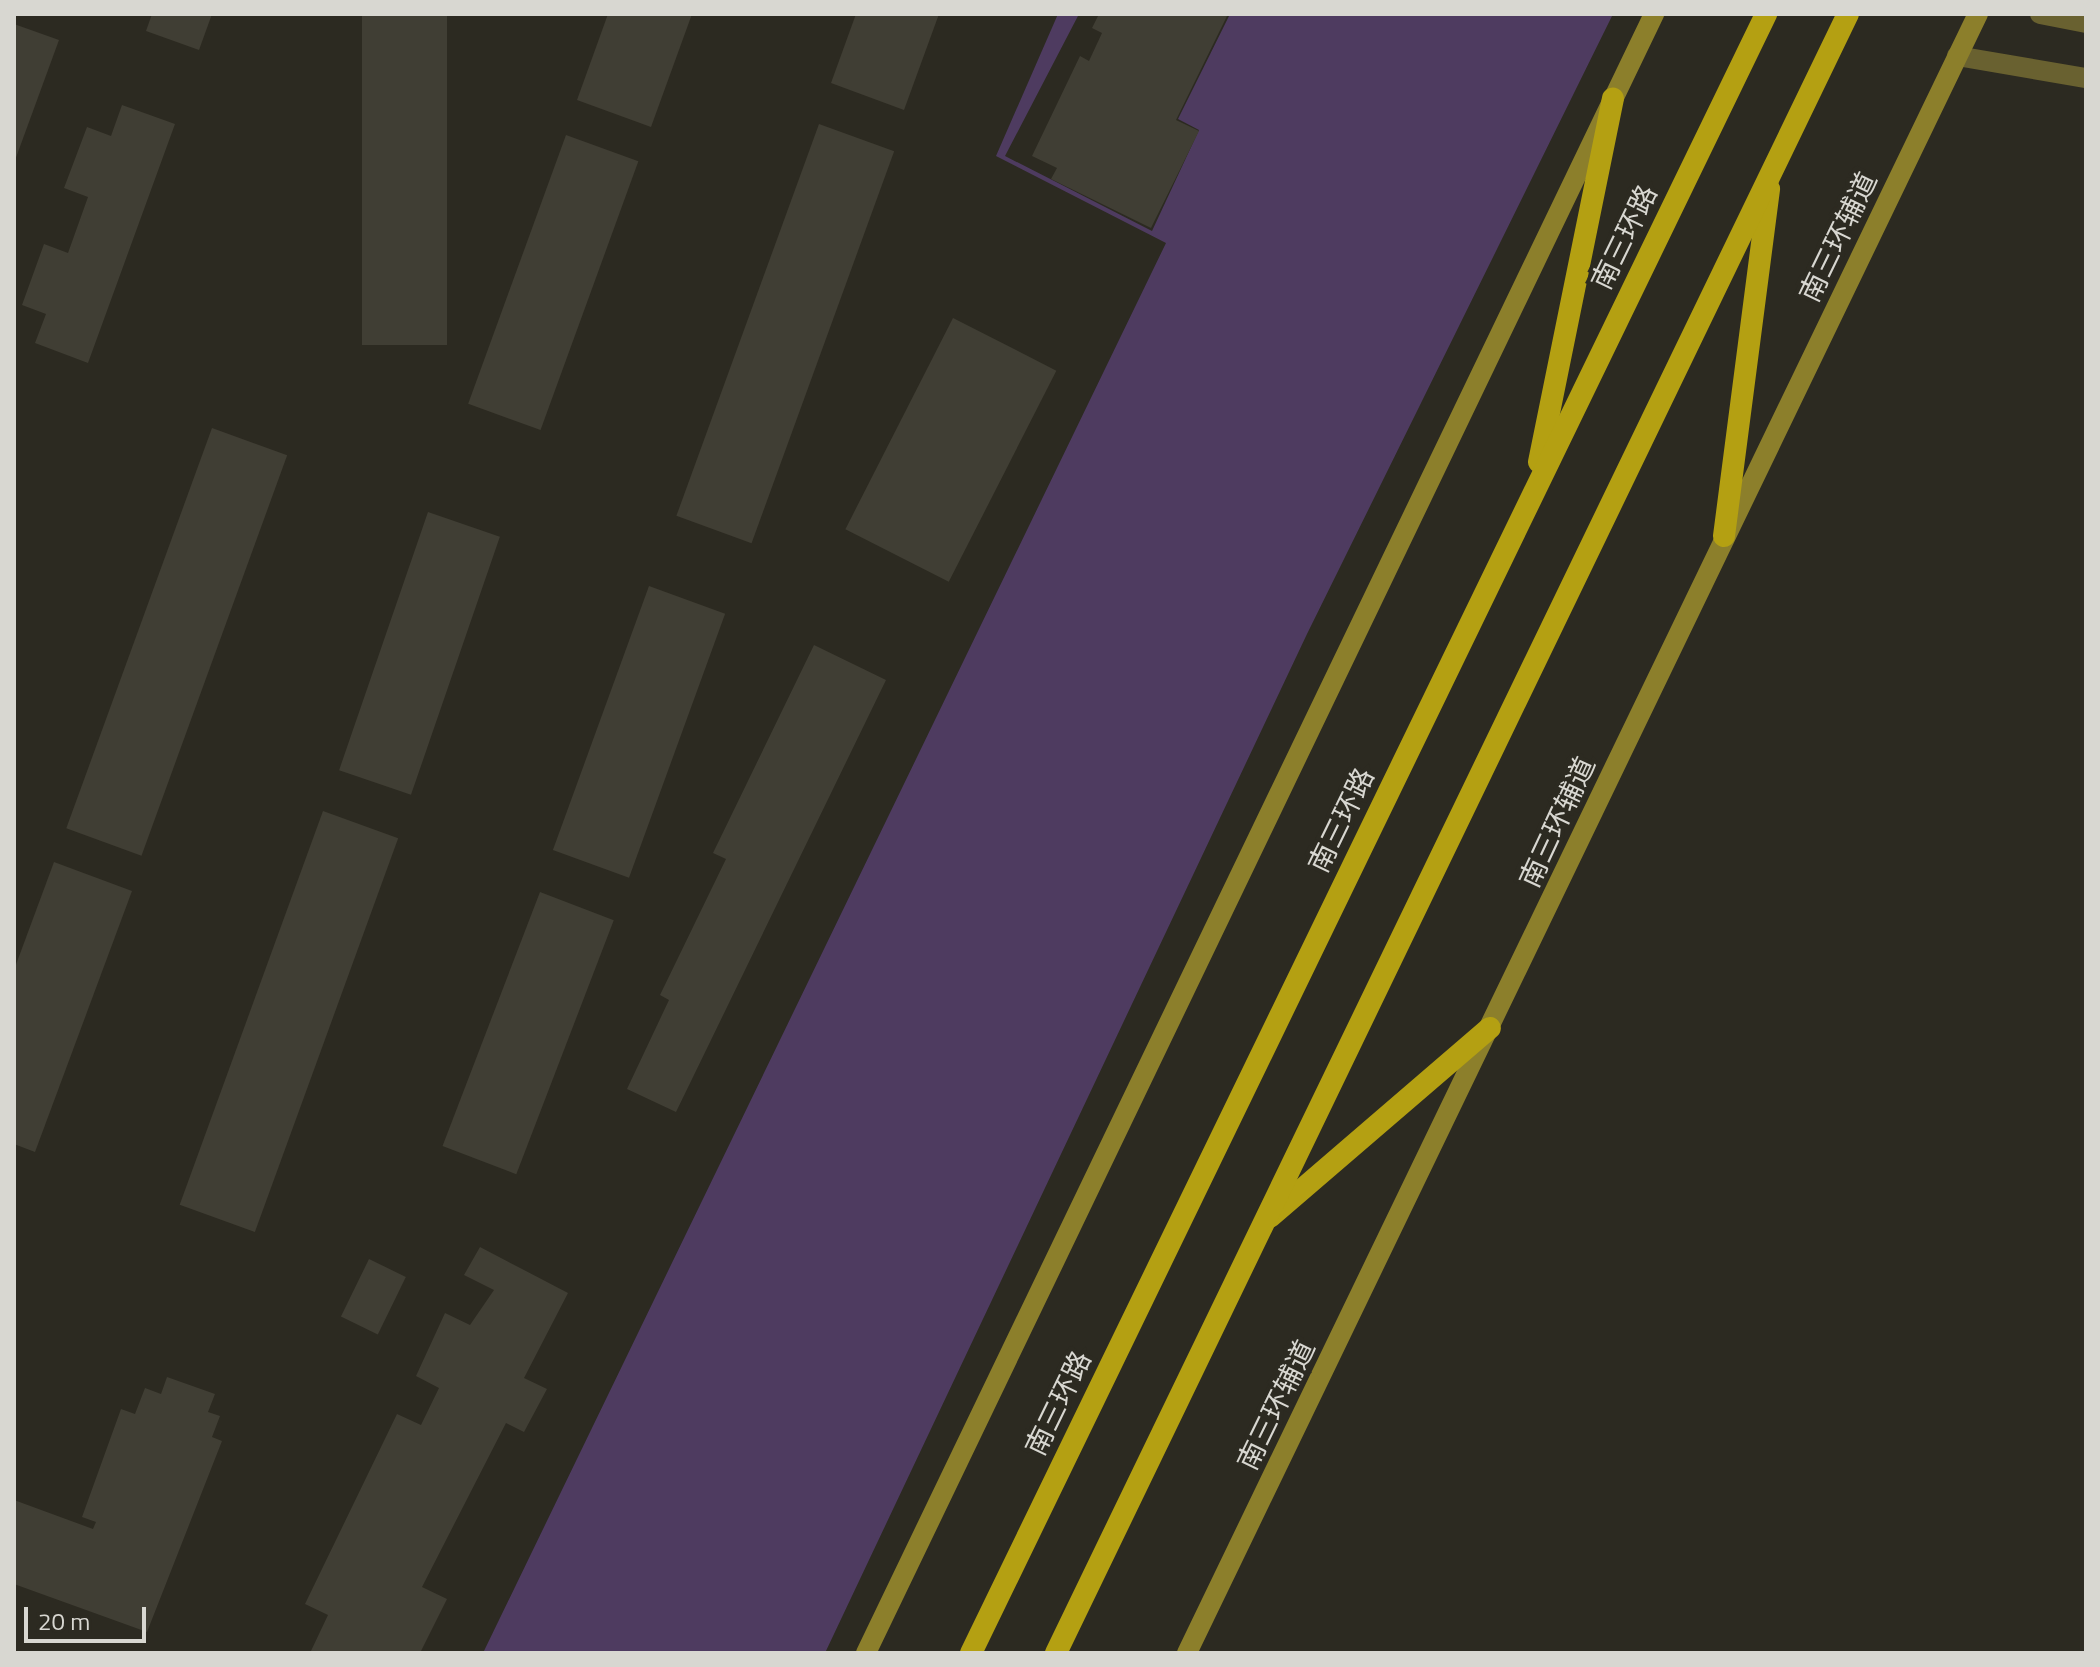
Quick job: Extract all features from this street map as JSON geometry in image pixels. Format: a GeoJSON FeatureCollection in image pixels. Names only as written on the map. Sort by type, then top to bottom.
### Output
{"type":"FeatureCollection","features":[{"type":"Feature","properties":{"kind":"highway","name":"南三环路"},"geometry":{"type":"LineString","coordinates":[[971,1653],[1766,14]]}},
{"type":"Feature","properties":{"kind":"highway"},"geometry":{"type":"LineString","coordinates":[[1056,1653],[1848,14]]}},
{"type":"Feature","properties":{"kind":"highway"},"geometry":{"type":"LineString","coordinates":[[1532,495],[1613,98]]}},
{"type":"Feature","properties":{"kind":"highway"},"geometry":{"type":"LineString","coordinates":[[1724,536],[1772,170]]}},
{"type":"Feature","properties":{"kind":"highway"},"geometry":{"type":"LineString","coordinates":[[1263,1223],[1490,1028]]}},
{"type":"Feature","properties":{"kind":"main road"},"geometry":{"type":"LineString","coordinates":[[866,1653],[1654,14]]}},
{"type":"Feature","properties":{"kind":"main road","name":"南三环辅道"},"geometry":{"type":"LineString","coordinates":[[1187,1653],[1978,14]]}},
{"type":"Feature","properties":{"kind":"street"},"geometry":{"type":"LineString","coordinates":[[2040,14],[2086,23]]}},
{"type":"Feature","properties":{"kind":"street"},"geometry":{"type":"LineString","coordinates":[[1957,56],[2086,78]]}},
{"type":"Feature","properties":{"kind":"shaded area"},"geometry":{"type":"Polygon","coordinates":[[[1058,14],[1079,14],[1005,156],[1152,231],[1199,130],[1178,119],[1230,14],[1613,14],[1307,634],[825,1653],[483,1653],[1166,243],[996,156],[1058,14]]]}},
{"type":"Feature","properties":{"kind":"building"},"geometry":{"type":"Polygon","coordinates":[[[152,14],[212,14],[199,50],[146,31],[152,14]]]}},
{"type":"Feature","properties":{"kind":"building"},"geometry":{"type":"Polygon","coordinates":[[[362,14],[447,14],[447,345],[362,345],[362,14]]]}},
{"type":"Feature","properties":{"kind":"building"},"geometry":{"type":"Polygon","coordinates":[[[608,14],[692,14],[651,127],[577,100],[608,14]]]}},
{"type":"Feature","properties":{"kind":"building"},"geometry":{"type":"Polygon","coordinates":[[[856,14],[939,14],[904,110],[831,83],[856,14]]]}},
{"type":"Feature","properties":{"kind":"building"},"geometry":{"type":"Polygon","coordinates":[[[1099,14],[1228,14],[1176,120],[1199,131],[1151,228],[1051,179],[1057,168],[1032,156],[1080,56],[1089,61],[1102,33],[1092,28],[1099,14]]]}},
{"type":"Feature","properties":{"kind":"building"},"geometry":{"type":"Polygon","coordinates":[[[14,24],[59,40],[14,163],[14,24]]]}},
{"type":"Feature","properties":{"kind":"building"},"geometry":{"type":"Polygon","coordinates":[[[122,105],[175,124],[88,363],[35,343],[46,314],[22,305],[44,244],[68,253],[88,197],[64,188],[87,127],[111,136],[122,105]]]}},
{"type":"Feature","properties":{"kind":"building"},"geometry":{"type":"Polygon","coordinates":[[[819,124],[894,151],[752,543],[676,516],[819,124]]]}},
{"type":"Feature","properties":{"kind":"building"},"geometry":{"type":"Polygon","coordinates":[[[566,135],[638,161],[541,430],[468,404],[566,135]]]}},
{"type":"Feature","properties":{"kind":"building"},"geometry":{"type":"Polygon","coordinates":[[[953,318],[1056,371],[949,582],[845,529],[953,318]]]}},
{"type":"Feature","properties":{"kind":"building"},"geometry":{"type":"Polygon","coordinates":[[[212,428],[287,455],[141,856],[66,828],[212,428]]]}},
{"type":"Feature","properties":{"kind":"building"},"geometry":{"type":"Polygon","coordinates":[[[428,512],[500,537],[411,795],[339,770],[428,512]]]}},
{"type":"Feature","properties":{"kind":"building"},"geometry":{"type":"Polygon","coordinates":[[[649,586],[725,614],[629,878],[553,850],[649,586]]]}},
{"type":"Feature","properties":{"kind":"building"},"geometry":{"type":"Polygon","coordinates":[[[814,645],[886,680],[676,1112],[627,1089],[669,1000],[660,995],[726,859],[713,853],[814,645]]]}},
{"type":"Feature","properties":{"kind":"building"},"geometry":{"type":"Polygon","coordinates":[[[323,811],[398,838],[255,1232],[180,1205],[323,811]]]}},
{"type":"Feature","properties":{"kind":"building"},"geometry":{"type":"Polygon","coordinates":[[[54,862],[132,891],[35,1152],[14,1144],[14,970],[54,862]]]}},
{"type":"Feature","properties":{"kind":"building"},"geometry":{"type":"Polygon","coordinates":[[[540,892],[614,920],[516,1174],[443,1146],[540,892]]]}},
{"type":"Feature","properties":{"kind":"building"},"geometry":{"type":"Polygon","coordinates":[[[480,1247],[568,1293],[524,1378],[547,1389],[524,1432],[506,1423],[422,1587],[447,1599],[420,1653],[310,1653],[328,1615],[305,1604],[397,1414],[421,1425],[439,1388],[416,1376],[445,1313],[470,1325],[494,1290],[464,1275],[480,1247]]]}},
{"type":"Feature","properties":{"kind":"building"},"geometry":{"type":"Polygon","coordinates":[[[369,1259],[406,1277],[378,1334],[341,1317],[369,1259]]]}},
{"type":"Feature","properties":{"kind":"building"},"geometry":{"type":"Polygon","coordinates":[[[167,1377],[215,1394],[208,1412],[220,1416],[212,1437],[222,1441],[147,1632],[14,1584],[14,1500],[93,1529],[96,1522],[82,1517],[121,1409],[135,1414],[145,1388],[161,1394],[167,1377]]]}}]}
